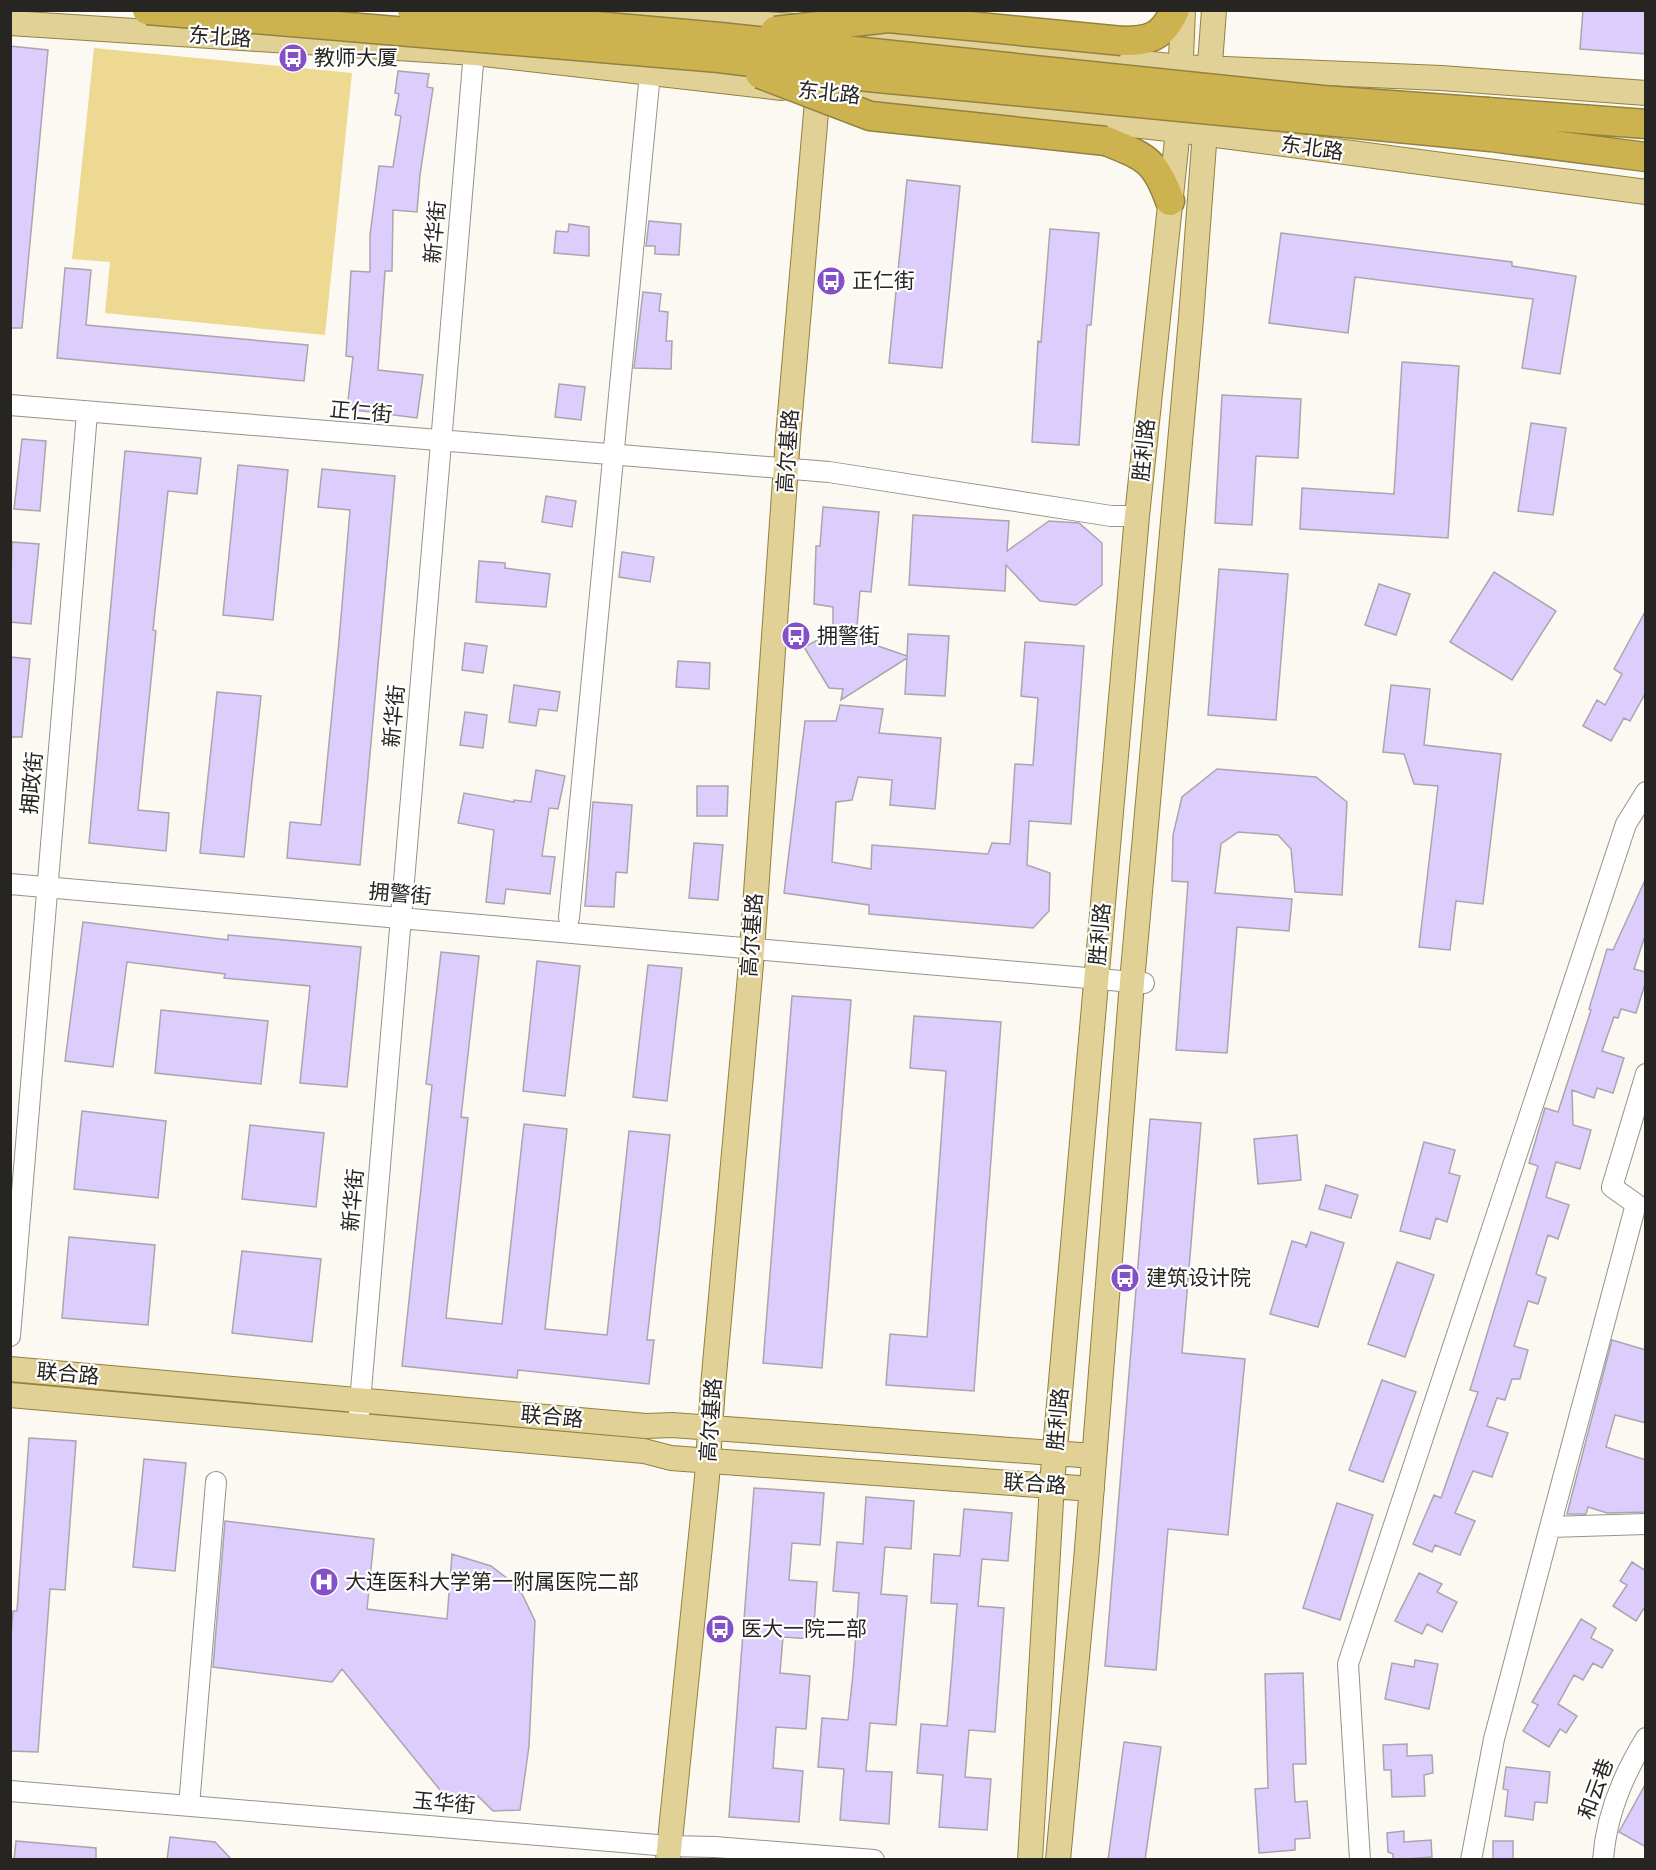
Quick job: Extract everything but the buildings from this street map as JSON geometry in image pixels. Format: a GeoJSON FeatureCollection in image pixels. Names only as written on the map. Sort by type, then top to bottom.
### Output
{"type":"FeatureCollection","features":[{"type":"Feature","properties":{"kind":"highway","name":"东北路"},"geometry":{"type":"LineString","coordinates":[[147,10],[719,47]]}},
{"type":"Feature","properties":{"kind":"highway","name":"东北路"},"geometry":{"type":"LineString","coordinates":[[412,10],[719,47],[868,77],[1489,125],[1646,124]]}},
{"type":"Feature","properties":{"kind":"highway"},"geometry":{"type":"LineString","coordinates":[[719,47],[888,18],[1122,41],[1148,41],[1169,23],[1175,10]]}},
{"type":"Feature","properties":{"kind":"highway"},"geometry":{"type":"LineString","coordinates":[[719,47],[870,116],[1106,141],[1145,157],[1162,178],[1170,201]]}},
{"type":"Feature","properties":{"kind":"highway","name":"东北路"},"geometry":{"type":"LineString","coordinates":[[1489,125],[1646,157]]}},
{"type":"Feature","properties":{"kind":"main road"},"geometry":{"type":"LineString","coordinates":[[571,10],[824,19],[1179,67],[1442,78],[1646,93]]}},
{"type":"Feature","properties":{"kind":"main road","name":"胜利路"},"geometry":{"type":"LineString","coordinates":[[1030,1860],[1052,1484],[1137,516],[1178,130],[1183,10]]}},
{"type":"Feature","properties":{"kind":"main road","name":"胜利路"},"geometry":{"type":"LineString","coordinates":[[1058,1860],[1138,983],[1214,10]]}},
{"type":"Feature","properties":{"kind":"main road","name":"高尔基路"},"geometry":{"type":"LineString","coordinates":[[668,1853],[708,1460],[752,949],[785,469],[824,19]]}},
{"type":"Feature","properties":{"kind":"main road","name":"东北路"},"geometry":{"type":"LineString","coordinates":[[10,23],[475,53],[1178,130],[1646,192]]}},
{"type":"Feature","properties":{"kind":"main road","name":"联合路"},"geometry":{"type":"LineString","coordinates":[[10,1369],[646,1426],[710,1428],[1094,1456]]}},
{"type":"Feature","properties":{"kind":"main road","name":"联合路"},"geometry":{"type":"LineString","coordinates":[[10,1395],[644,1451],[671,1458],[1052,1484],[1092,1489]]}},
{"type":"Feature","properties":{"kind":"street","name":"新华街"},"geometry":{"type":"LineString","coordinates":[[358,1426],[477,10]]}},
{"type":"Feature","properties":{"kind":"street"},"geometry":{"type":"LineString","coordinates":[[569,918],[650,73]]}},
{"type":"Feature","properties":{"kind":"street","name":"正仁街"},"geometry":{"type":"LineString","coordinates":[[10,405],[830,472],[1112,516],[1137,516]]}},
{"type":"Feature","properties":{"kind":"street","name":"拥政街"},"geometry":{"type":"LineString","coordinates":[[10,1336],[87,413]]}},
{"type":"Feature","properties":{"kind":"street"},"geometry":{"type":"LineString","coordinates":[[1360,1860],[1348,1664],[1626,824],[1646,792]]}},
{"type":"Feature","properties":{"kind":"street","name":"拥警街"},"geometry":{"type":"LineString","coordinates":[[10,884],[1138,983]]}},
{"type":"Feature","properties":{"kind":"street"},"geometry":{"type":"LineString","coordinates":[[1471,1860],[1494,1739],[1636,1204],[1612,1187],[1646,1074]]}},
{"type":"Feature","properties":{"kind":"street"},"geometry":{"type":"LineString","coordinates":[[189,1806],[216,1482]]}},
{"type":"Feature","properties":{"kind":"street"},"geometry":{"type":"LineString","coordinates":[[1550,1527],[1646,1524]]}},
{"type":"Feature","properties":{"kind":"street","name":"和云巷"},"geometry":{"type":"LineString","coordinates":[[1603,1860],[1605,1829],[1630,1762],[1646,1738]]}},
{"type":"Feature","properties":{"kind":"street","name":"玉华街"},"geometry":{"type":"LineString","coordinates":[[10,1791],[189,1806],[668,1853],[715,1847],[874,1860]]}},
{"type":"Feature","properties":{"kind":"shaded area"},"geometry":{"type":"Polygon","coordinates":[[[94,48],[352,73],[325,335],[105,313],[110,262],[72,259],[94,48]]]}},
{"type":"Feature","properties":{"kind":"place","name":"教师大厦"},"geometry":{"type":"Point","coordinates":[293,58]}},
{"type":"Feature","properties":{"kind":"place","name":"正仁街"},"geometry":{"type":"Point","coordinates":[831,281]}},
{"type":"Feature","properties":{"kind":"place","name":"拥警街"},"geometry":{"type":"Point","coordinates":[796,636]}},
{"type":"Feature","properties":{"kind":"place","name":"建筑设计院"},"geometry":{"type":"Point","coordinates":[1125,1278]}},
{"type":"Feature","properties":{"kind":"place","name":"大连医科大学第一附属医院二部"},"geometry":{"type":"Point","coordinates":[324,1582]}},
{"type":"Feature","properties":{"kind":"place","name":"医大一院二部"},"geometry":{"type":"Point","coordinates":[720,1629]}}]}
